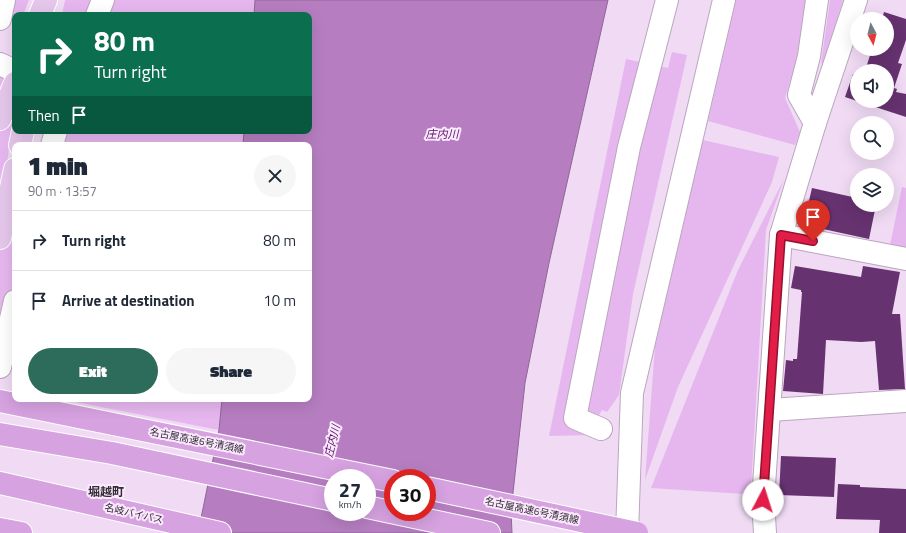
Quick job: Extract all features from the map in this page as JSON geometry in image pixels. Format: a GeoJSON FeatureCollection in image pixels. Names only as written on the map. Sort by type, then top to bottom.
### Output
{"type":"FeatureCollection","features":[{"type":"Feature","properties":{"kind":"highway","name":"名古屋高速6号清須線"},"geometry":{"type":"LineString","coordinates":[[0,401],[384,479]]}},
{"type":"Feature","properties":{"kind":"highway"},"geometry":{"type":"LineString","coordinates":[[0,434],[112,453],[324,498]]}},
{"type":"Feature","properties":{"kind":"highway","name":"名岐バイパス"},"geometry":{"type":"LineString","coordinates":[[0,483],[220,533]]}},
{"type":"Feature","properties":{"kind":"highway","name":"名古屋高速6号清須線"},"geometry":{"type":"LineString","coordinates":[[436,490],[637,533]]}},
{"type":"Feature","properties":{"kind":"highway"},"geometry":{"type":"LineString","coordinates":[[376,509],[490,533]]}},
{"type":"Feature","properties":{"kind":"highway"},"geometry":{"type":"LineString","coordinates":[[0,529],[21,533]]}},
{"type":"Feature","properties":{"kind":"main road"},"geometry":{"type":"LineString","coordinates":[[41,12],[46,0]]}},
{"type":"Feature","properties":{"kind":"main road"},"geometry":{"type":"LineString","coordinates":[[0,119],[12,90]]}},
{"type":"Feature","properties":{"kind":"main road"},"geometry":{"type":"LineString","coordinates":[[0,238],[12,183]]}},
{"type":"Feature","properties":{"kind":"street"},"geometry":{"type":"LineString","coordinates":[[0,19],[4,0]]}},
{"type":"Feature","properties":{"kind":"street"},"geometry":{"type":"LineString","coordinates":[[98,12],[103,0]]}},
{"type":"Feature","properties":{"kind":"street"},"geometry":{"type":"LineString","coordinates":[[601,429],[575,418],[629,147],[667,0]]}},
{"type":"Feature","properties":{"kind":"street"},"geometry":{"type":"LineString","coordinates":[[627,533],[632,393],[724,0]]}},
{"type":"Feature","properties":{"kind":"street"},"geometry":{"type":"LineString","coordinates":[[815,123],[799,95],[809,56],[817,0]]}},
{"type":"Feature","properties":{"kind":"street"},"geometry":{"type":"LineString","coordinates":[[765,533],[763,500],[781,235],[815,123],[856,0]]}},
{"type":"Feature","properties":{"kind":"street"},"geometry":{"type":"LineString","coordinates":[[0,64],[12,70]]}},
{"type":"Feature","properties":{"kind":"street"},"geometry":{"type":"LineString","coordinates":[[781,235],[906,259]]}},
{"type":"Feature","properties":{"kind":"street"},"geometry":{"type":"LineString","coordinates":[[0,367],[12,314]]}},
{"type":"Feature","properties":{"kind":"street"},"geometry":{"type":"LineString","coordinates":[[770,410],[906,401]]}},
{"type":"Feature","properties":{"kind":"shaded area"},"geometry":{"type":"Polygon","coordinates":[[[15,0],[29,0],[24,12],[13,12],[15,0]]]}},
{"type":"Feature","properties":{"kind":"shaded area"},"geometry":{"type":"Polygon","coordinates":[[[65,0],[92,0],[87,12],[63,12],[65,0]]]}},
{"type":"Feature","properties":{"kind":"shaded area"},"geometry":{"type":"Polygon","coordinates":[[[111,0],[255,0],[254,12],[107,12],[111,0]]]}},
{"type":"Feature","properties":{"kind":"shaded area"},"geometry":{"type":"Polygon","coordinates":[[[736,0],[807,0],[798,56],[785,98],[800,132],[795,145],[708,121],[736,0]]]}},
{"type":"Feature","properties":{"kind":"shaded area"},"geometry":{"type":"Polygon","coordinates":[[[830,0],[843,0],[823,64],[821,63],[830,0]]]}},
{"type":"Feature","properties":{"kind":"shaded area"},"geometry":{"type":"Polygon","coordinates":[[[672,52],[687,55],[633,294],[619,395],[607,412],[602,410],[595,422],[579,414],[653,65],[668,68],[672,52]]]}},
{"type":"Feature","properties":{"kind":"shaded area"},"geometry":{"type":"Polygon","coordinates":[[[626,59],[645,63],[571,420],[592,435],[549,436],[626,59]]]}},
{"type":"Feature","properties":{"kind":"shaded area"},"geometry":{"type":"Polygon","coordinates":[[[0,64],[12,95],[12,126],[0,216],[0,64]]]}},
{"type":"Feature","properties":{"kind":"shaded area"},"geometry":{"type":"Polygon","coordinates":[[[67,134],[244,134],[243,142],[64,142],[67,134]]]}},
{"type":"Feature","properties":{"kind":"shaded area"},"geometry":{"type":"Polygon","coordinates":[[[703,140],[779,157],[772,182],[678,387],[645,480],[655,346],[703,140]]]}},
{"type":"Feature","properties":{"kind":"shaded area"},"geometry":{"type":"Polygon","coordinates":[[[784,179],[766,230],[751,488],[744,494],[651,488],[738,270],[784,179]]]}},
{"type":"Feature","properties":{"kind":"shaded area"},"geometry":{"type":"Polygon","coordinates":[[[902,187],[906,188],[906,249],[890,245],[902,187]]]}},
{"type":"Feature","properties":{"kind":"shaded area"},"geometry":{"type":"Polygon","coordinates":[[[12,209],[12,291],[0,361],[0,247],[12,209]]]}},
{"type":"Feature","properties":{"kind":"shaded area"},"geometry":{"type":"Polygon","coordinates":[[[75,402],[222,402],[219,430],[75,402]]]}},
{"type":"Feature","properties":{"kind":"water","name":"庄内川"},"geometry":{"type":"Polygon","coordinates":[[[255,0],[608,0],[549,263],[525,383],[511,511],[512,533],[198,533],[219,430],[222,402],[312,402],[312,142],[243,142],[244,134],[312,134],[312,12],[254,12],[255,0]]]}},
{"type":"Feature","properties":{"kind":"building"},"geometry":{"type":"Polygon","coordinates":[[[894,15],[906,19],[906,40],[898,63],[902,64],[894,88],[894,64],[867,64],[870,56],[894,56],[894,15]]]}},
{"type":"Feature","properties":{"kind":"building"},"geometry":{"type":"Polygon","coordinates":[[[850,83],[850,99],[845,97],[850,83]]]}},
{"type":"Feature","properties":{"kind":"building"},"geometry":{"type":"Polygon","coordinates":[[[894,88],[897,89],[896,92],[906,94],[906,117],[878,108],[894,108],[894,88]]]}},
{"type":"Feature","properties":{"kind":"building"},"geometry":{"type":"Polygon","coordinates":[[[812,188],[850,196],[850,212],[875,212],[869,239],[823,229],[825,227],[804,222],[812,188]]]}},
{"type":"Feature","properties":{"kind":"building"},"geometry":{"type":"Polygon","coordinates":[[[795,266],[861,277],[863,266],[900,272],[892,314],[900,314],[905,389],[879,390],[875,341],[861,342],[826,340],[823,394],[783,391],[786,360],[793,361],[793,359],[797,359],[802,292],[801,290],[791,288],[795,266]]]}},
{"type":"Feature","properties":{"kind":"building"},"geometry":{"type":"Polygon","coordinates":[[[781,456],[836,458],[834,497],[779,495],[781,456]]]}},
{"type":"Feature","properties":{"kind":"building"},"geometry":{"type":"Polygon","coordinates":[[[838,484],[860,485],[860,487],[906,489],[906,533],[879,533],[880,520],[836,519],[838,484]]]}},
{"type":"Feature","properties":{"kind":"district","name":"堀越町"},"geometry":{"type":"Point","coordinates":[106,492]}},
{"type":"Feature","properties":{"kind":"route"},"geometry":{"type":"LineString","coordinates":[[763,500],[781,235],[813,241]]}}]}
